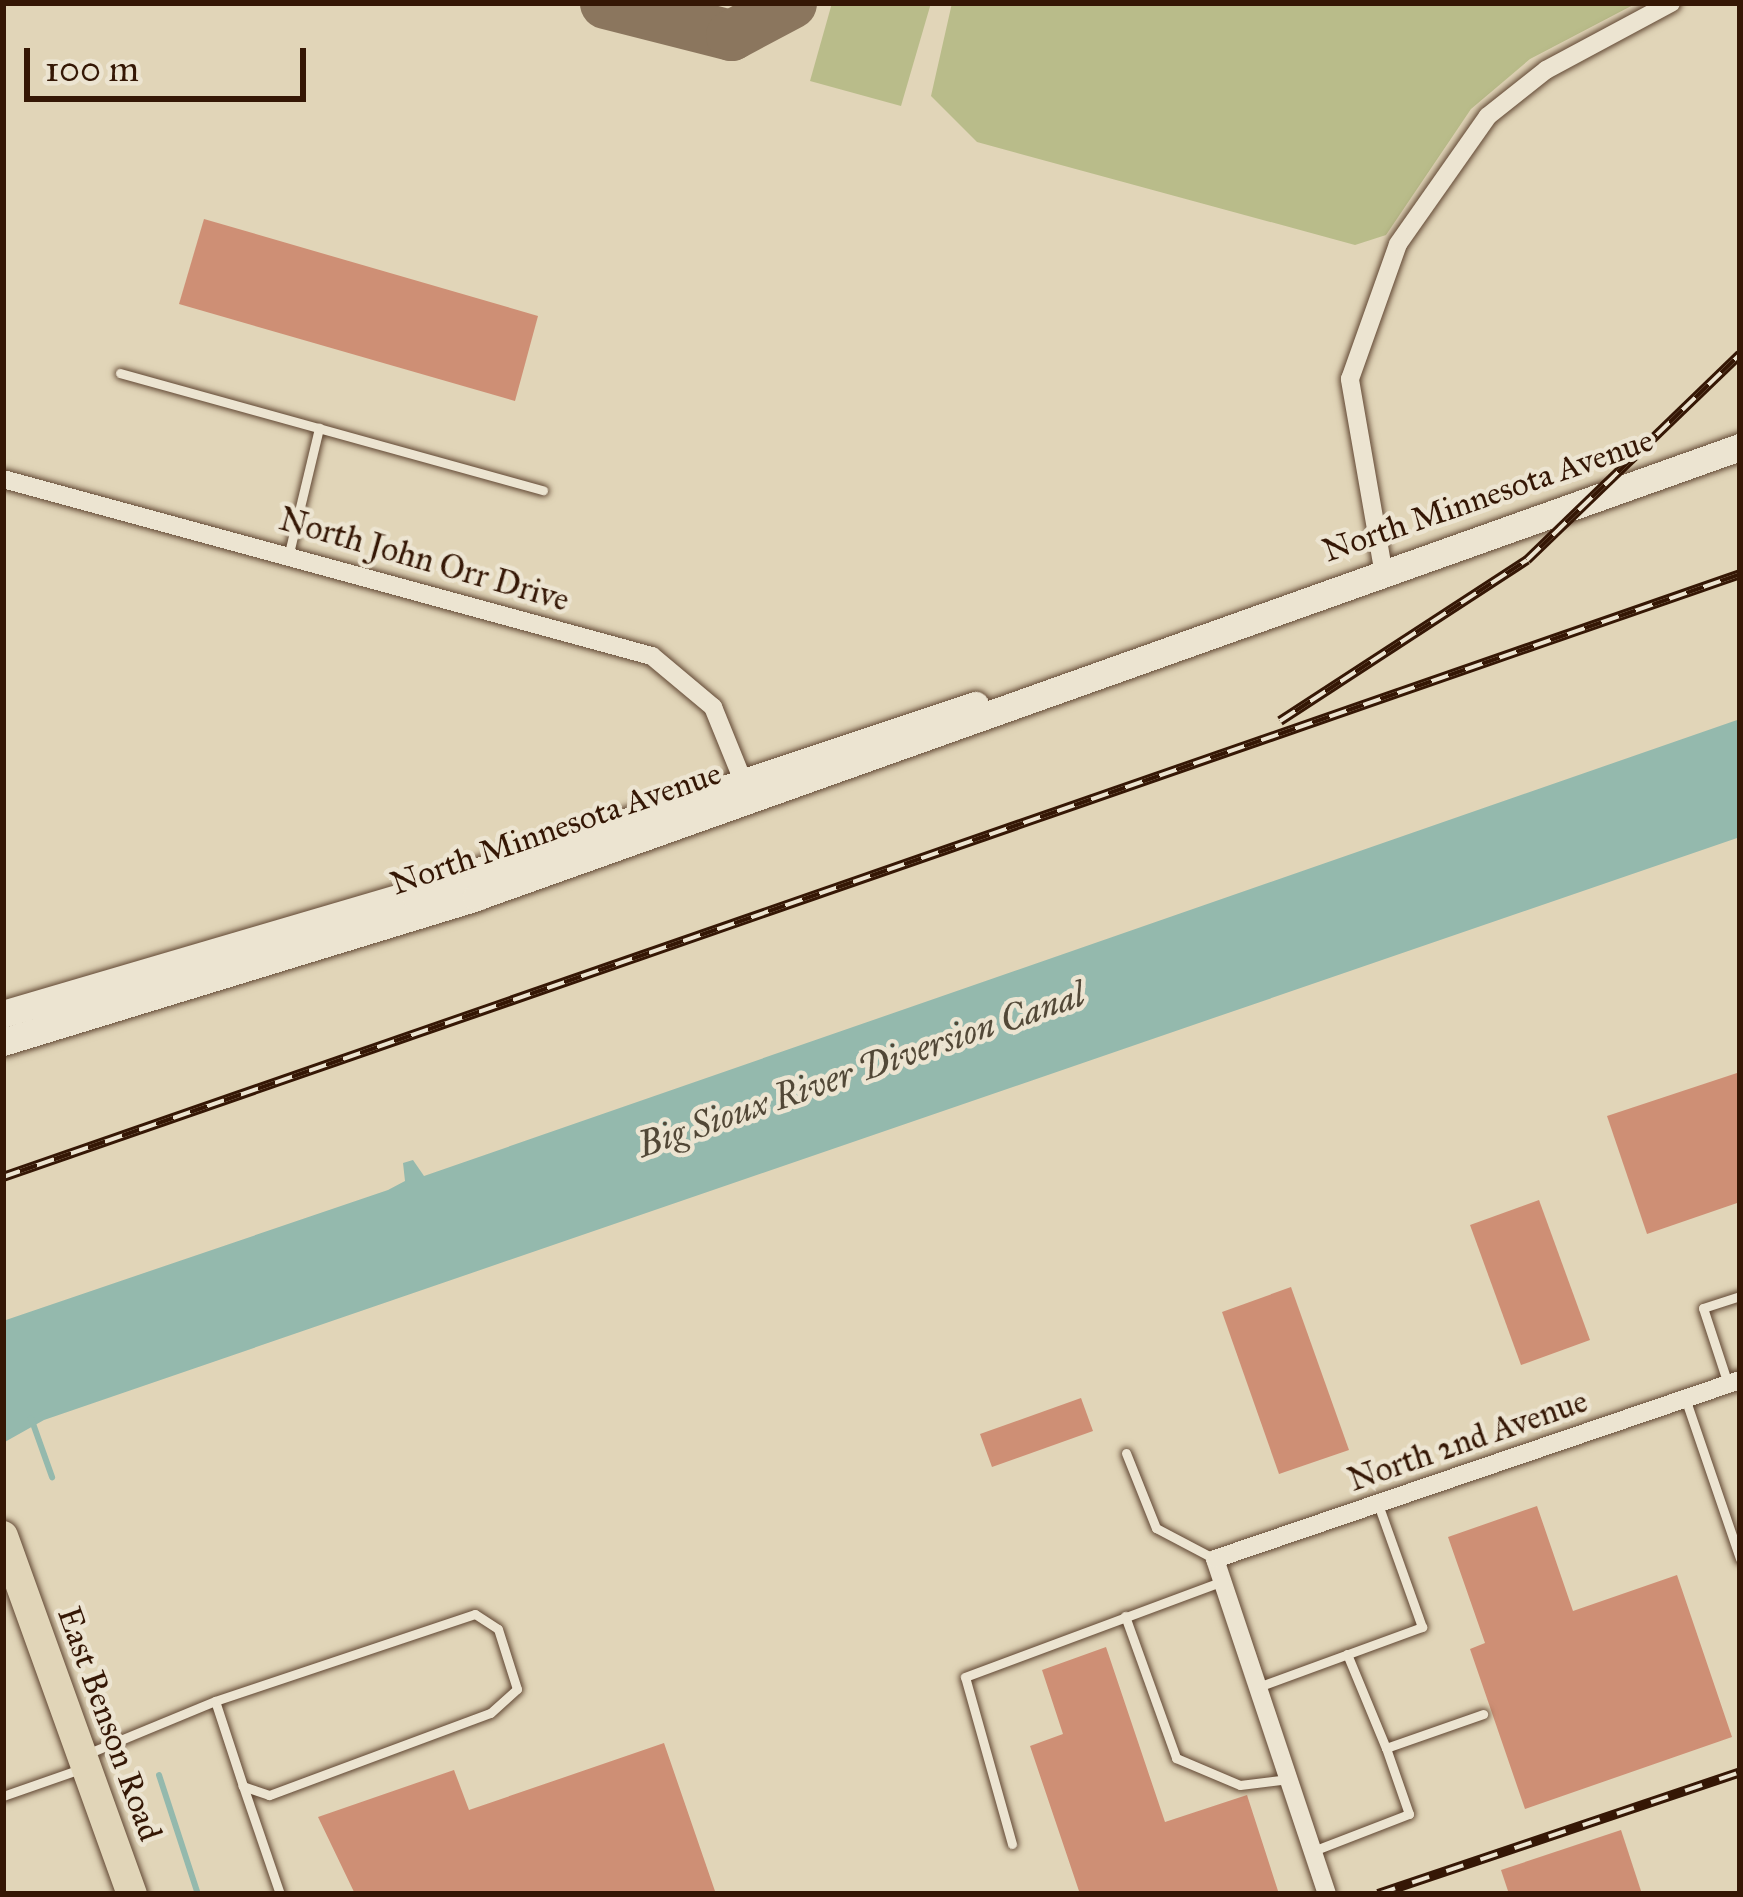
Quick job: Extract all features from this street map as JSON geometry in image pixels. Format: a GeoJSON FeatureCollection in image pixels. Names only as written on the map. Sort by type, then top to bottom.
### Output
{"type":"FeatureCollection","features":[{"type":"Feature","properties":{"kind":"main road","name":"North Minnesota Avenue"},"geometry":{"type":"LineString","coordinates":[[3,1042],[1124,664],[1740,447]]}},
{"type":"Feature","properties":{"kind":"main road","name":"North Minnesota Avenue"},"geometry":{"type":"LineString","coordinates":[[3,1014],[747,791]]}},
{"type":"Feature","properties":{"kind":"main road","name":"East Benson Road"},"geometry":{"type":"LineString","coordinates":[[3,1536],[132,1894]]}},
{"type":"Feature","properties":{"kind":"street"},"geometry":{"type":"LineString","coordinates":[[1383,569],[1350,379],[1389,260],[1441,172],[1488,116],[1546,70],[1671,3]]}},
{"type":"Feature","properties":{"kind":"street","name":"North John Orr Drive"},"geometry":{"type":"LineString","coordinates":[[3,479],[289,553],[670,664],[713,707],[747,791]]}},
{"type":"Feature","properties":{"kind":"street","name":"North 2nd Avenue"},"geometry":{"type":"LineString","coordinates":[[1216,1559],[1734,1382]]}},
{"type":"Feature","properties":{"kind":"street"},"geometry":{"type":"LineString","coordinates":[[1216,1559],[1327,1894]]}},
{"type":"Feature","properties":{"kind":"lane"},"geometry":{"type":"LineString","coordinates":[[120,373],[543,490]]}},
{"type":"Feature","properties":{"kind":"lane"},"geometry":{"type":"LineString","coordinates":[[289,553],[319,428]]}},
{"type":"Feature","properties":{"kind":"lane"},"geometry":{"type":"LineString","coordinates":[[1734,1382],[1703,1307],[1740,1296]]}},
{"type":"Feature","properties":{"kind":"lane"},"geometry":{"type":"LineString","coordinates":[[1685,1399],[1740,1559]]}},
{"type":"Feature","properties":{"kind":"lane"},"geometry":{"type":"LineString","coordinates":[[1126,1453],[1156,1528],[1216,1559]]}},
{"type":"Feature","properties":{"kind":"lane"},"geometry":{"type":"LineString","coordinates":[[1258,1687],[1422,1627],[1378,1504]]}},
{"type":"Feature","properties":{"kind":"lane"},"geometry":{"type":"LineString","coordinates":[[1012,1844],[965,1677],[1222,1581]]}},
{"type":"Feature","properties":{"kind":"lane"},"geometry":{"type":"LineString","coordinates":[[3,1796],[215,1701],[475,1614],[498,1629],[518,1689],[490,1713],[269,1795],[243,1786]]}},
{"type":"Feature","properties":{"kind":"lane"},"geometry":{"type":"LineString","coordinates":[[1124,1616],[1176,1758],[1240,1785],[1289,1779]]}},
{"type":"Feature","properties":{"kind":"lane"},"geometry":{"type":"LineString","coordinates":[[1313,1851],[1409,1814],[1347,1654]]}},
{"type":"Feature","properties":{"kind":"lane"},"geometry":{"type":"LineString","coordinates":[[215,1701],[280,1894]]}},
{"type":"Feature","properties":{"kind":"lane"},"geometry":{"type":"LineString","coordinates":[[1386,1748],[1483,1714]]}},
{"type":"Feature","properties":{"kind":"green space"},"geometry":{"type":"Polygon","coordinates":[[[832,3],[931,3],[901,106],[810,81],[832,3]]]}},
{"type":"Feature","properties":{"kind":"green space"},"geometry":{"type":"Polygon","coordinates":[[[952,3],[1637,3],[1530,59],[1471,109],[1386,235],[1355,245],[977,142],[931,96],[952,3]]]}},
{"type":"Feature","properties":{"kind":"water","name":"Big Sioux River Diversion Canal"},"geometry":{"type":"Polygon","coordinates":[[[1740,719],[1740,837],[44,1420],[3,1443],[3,1321],[388,1190],[405,1181],[403,1163],[413,1160],[424,1176],[1740,719]]]}},
{"type":"Feature","properties":{"kind":"building"},"geometry":{"type":"Polygon","coordinates":[[[204,219],[538,316],[515,401],[179,304],[204,219]]]}},
{"type":"Feature","properties":{"kind":"building"},"geometry":{"type":"Polygon","coordinates":[[[1740,1072],[1740,1202],[1647,1234],[1607,1116],[1740,1072]]]}},
{"type":"Feature","properties":{"kind":"building"},"geometry":{"type":"Polygon","coordinates":[[[1539,1200],[1590,1340],[1521,1365],[1470,1225],[1539,1200]]]}},
{"type":"Feature","properties":{"kind":"building"},"geometry":{"type":"Polygon","coordinates":[[[1291,1287],[1349,1450],[1279,1474],[1222,1312],[1291,1287]]]}},
{"type":"Feature","properties":{"kind":"building"},"geometry":{"type":"Polygon","coordinates":[[[1081,1398],[1093,1431],[992,1467],[980,1434],[1081,1398]]]}},
{"type":"Feature","properties":{"kind":"building"},"geometry":{"type":"Polygon","coordinates":[[[1537,1506],[1573,1611],[1677,1575],[1732,1737],[1525,1809],[1470,1649],[1485,1643],[1448,1537],[1537,1506]]]}},
{"type":"Feature","properties":{"kind":"building"},"geometry":{"type":"Polygon","coordinates":[[[1106,1647],[1165,1822],[1247,1795],[1279,1894],[1080,1894],[1030,1746],[1063,1734],[1042,1670],[1106,1647]]]}},
{"type":"Feature","properties":{"kind":"building"},"geometry":{"type":"Polygon","coordinates":[[[664,1743],[716,1894],[355,1894],[318,1817],[454,1770],[469,1810],[664,1743]]]}},
{"type":"Feature","properties":{"kind":"building"},"geometry":{"type":"Polygon","coordinates":[[[1621,1830],[1642,1894],[1509,1894],[1501,1870],[1621,1830]]]}},
{"type":"Feature","properties":{"kind":"waterway"},"geometry":{"type":"LineString","coordinates":[[31,1418],[52,1477]]}},
{"type":"Feature","properties":{"kind":"waterway"},"geometry":{"type":"LineString","coordinates":[[159,1775],[198,1894]]}},
{"type":"Feature","properties":{"kind":"taxiway"},"geometry":{"type":"LineString","coordinates":[[605,3],[731,35],[791,3]]}},
{"type":"Feature","properties":{"kind":"railway"},"geometry":{"type":"LineString","coordinates":[[1280,721],[1527,560],[1740,354]]}},
{"type":"Feature","properties":{"kind":"railway"},"geometry":{"type":"LineString","coordinates":[[3,1177],[1740,574]]}},
{"type":"Feature","properties":{"kind":"railway"},"geometry":{"type":"LineString","coordinates":[[1378,1894],[1740,1772]]}}]}
